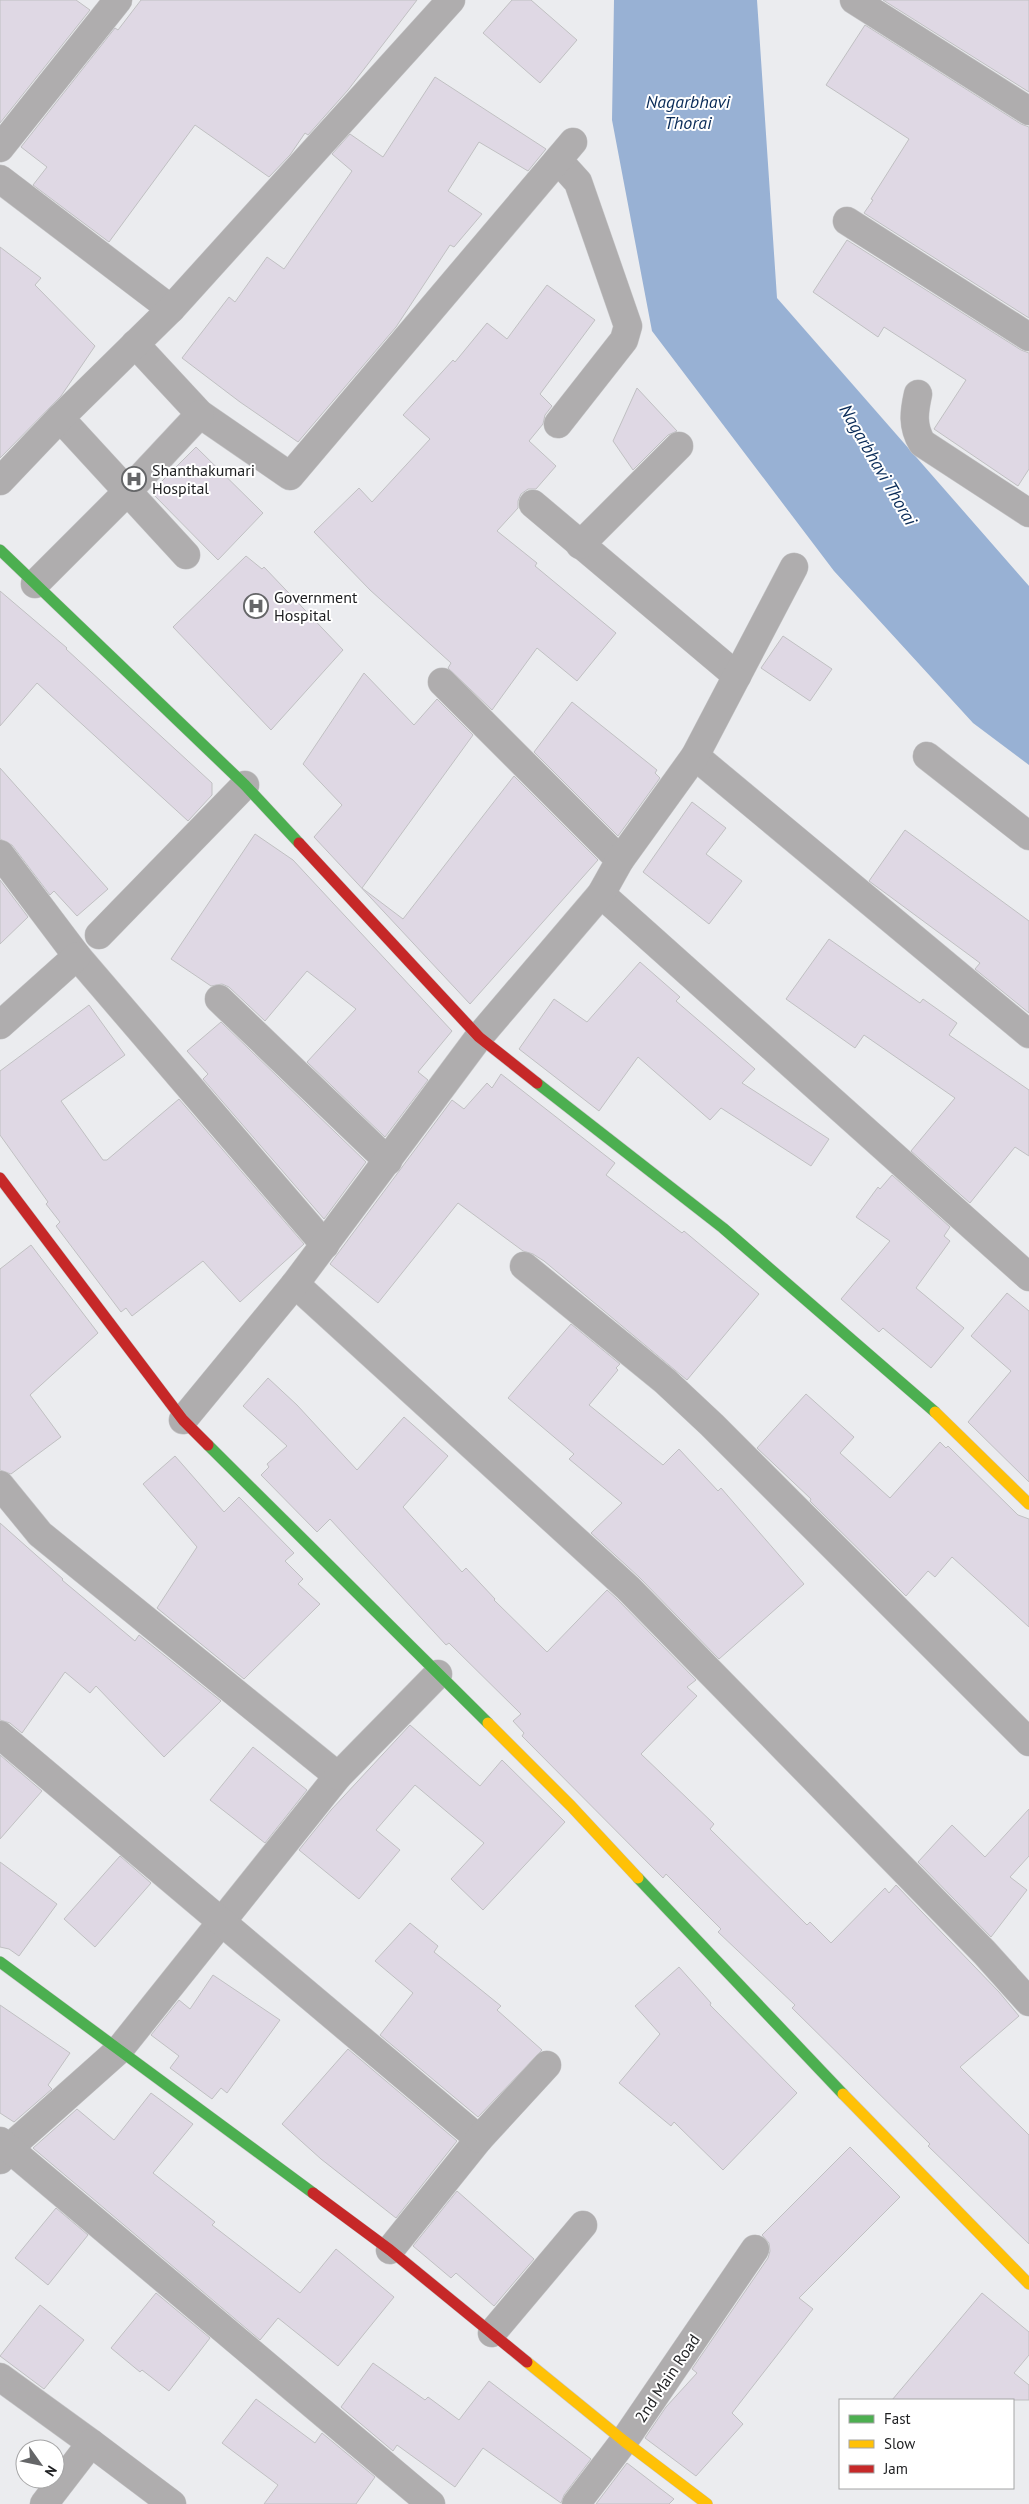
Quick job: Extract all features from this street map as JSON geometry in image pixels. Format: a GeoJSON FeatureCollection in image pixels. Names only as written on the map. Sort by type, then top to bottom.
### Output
{"type":"FeatureCollection","features":[{"type":"Feature","properties":{"kind":"street"},"geometry":{"type":"LineString","coordinates":[[0,148],[118,0]]}},
{"type":"Feature","properties":{"kind":"street"},"geometry":{"type":"LineString","coordinates":[[0,481],[60,418],[171,309],[451,0]]}},
{"type":"Feature","properties":{"kind":"street"},"geometry":{"type":"LineString","coordinates":[[854,0],[1029,111]]}},
{"type":"Feature","properties":{"kind":"street"},"geometry":{"type":"LineString","coordinates":[[135,344],[200,414],[290,476],[565,151],[578,182],[628,326],[624,340],[558,424]]}},
{"type":"Feature","properties":{"kind":"street"},"geometry":{"type":"LineString","coordinates":[[0,179],[171,309]]}},
{"type":"Feature","properties":{"kind":"street"},"geometry":{"type":"LineString","coordinates":[[847,221],[1029,337]]}},
{"type":"Feature","properties":{"kind":"street"},"geometry":{"type":"LineString","coordinates":[[918,394],[914,424],[922,443],[1029,513]]}},
{"type":"Feature","properties":{"kind":"street"},"geometry":{"type":"LineString","coordinates":[[36,584],[127,492],[200,414]]}},
{"type":"Feature","properties":{"kind":"street"},"geometry":{"type":"LineString","coordinates":[[60,418],[186,555]]}},
{"type":"Feature","properties":{"kind":"street"},"geometry":{"type":"LineString","coordinates":[[580,544],[679,446]]}},
{"type":"Feature","properties":{"kind":"street"},"geometry":{"type":"LineString","coordinates":[[533,504],[738,676]]}},
{"type":"Feature","properties":{"kind":"street"},"geometry":{"type":"LineString","coordinates":[[0,550],[245,785],[479,1037],[723,1228],[923,1400],[1029,1504]]}},
{"type":"Feature","properties":{"kind":"street"},"geometry":{"type":"LineString","coordinates":[[183,1420],[296,1284],[479,1037],[601,894],[620,860],[695,756],[794,567]]}},
{"type":"Feature","properties":{"kind":"street"},"geometry":{"type":"LineString","coordinates":[[442,682],[620,860]]}},
{"type":"Feature","properties":{"kind":"street"},"geometry":{"type":"LineString","coordinates":[[695,756],[1029,1034]]}},
{"type":"Feature","properties":{"kind":"street"},"geometry":{"type":"LineString","coordinates":[[926,756],[1029,836]]}},
{"type":"Feature","properties":{"kind":"street"},"geometry":{"type":"LineString","coordinates":[[99,935],[245,785]]}},
{"type":"Feature","properties":{"kind":"street"},"geometry":{"type":"LineString","coordinates":[[0,854],[78,956],[324,1245]]}},
{"type":"Feature","properties":{"kind":"street"},"geometry":{"type":"LineString","coordinates":[[601,894],[1029,1277]]}},
{"type":"Feature","properties":{"kind":"street"},"geometry":{"type":"LineString","coordinates":[[0,1025],[78,956]]}},
{"type":"Feature","properties":{"kind":"street"},"geometry":{"type":"LineString","coordinates":[[219,998],[388,1161]]}},
{"type":"Feature","properties":{"kind":"street"},"geometry":{"type":"LineString","coordinates":[[0,1178],[183,1420],[571,1806],[778,2028],[1029,2284]]}},
{"type":"Feature","properties":{"kind":"street"},"geometry":{"type":"LineString","coordinates":[[524,1266],[665,1381],[1029,1742]]}},
{"type":"Feature","properties":{"kind":"street"},"geometry":{"type":"LineString","coordinates":[[296,1284],[628,1588],[984,1952],[1029,2002]]}},
{"type":"Feature","properties":{"kind":"street"},"geometry":{"type":"LineString","coordinates":[[0,1485],[40,1534],[338,1776]]}},
{"type":"Feature","properties":{"kind":"street"},"geometry":{"type":"LineString","coordinates":[[431,2504],[3,2150],[118,2050],[223,1922],[338,1776],[438,1674]]}},
{"type":"Feature","properties":{"kind":"street"},"geometry":{"type":"LineString","coordinates":[[0,1735],[480,2139]]}},
{"type":"Feature","properties":{"kind":"street"},"geometry":{"type":"LineString","coordinates":[[0,1962],[390,2250],[624,2441],[707,2504]]}},
{"type":"Feature","properties":{"kind":"street"},"geometry":{"type":"LineString","coordinates":[[390,2250],[480,2139],[547,2064]]}},
{"type":"Feature","properties":{"kind":"street"},"geometry":{"type":"LineString","coordinates":[[492,2333],[583,2225]]}},
{"type":"Feature","properties":{"kind":"street","name":"2nd Main Road"},"geometry":{"type":"LineString","coordinates":[[576,2504],[624,2441],[755,2249]]}},
{"type":"Feature","properties":{"kind":"street"},"geometry":{"type":"LineString","coordinates":[[0,2378],[172,2504]]}},
{"type":"Feature","properties":{"kind":"street"},"geometry":{"type":"LineString","coordinates":[[44,2504],[91,2443]]}},
{"type":"Feature","properties":{"kind":"water","name":"Nagarbhavi Thorai"},"geometry":{"type":"Polygon","coordinates":[[[614,0],[757,0],[777,298],[1029,586],[1029,765],[973,723],[834,571],[652,331],[612,120],[614,0]]]}},
{"type":"Feature","properties":{"kind":"building"},"geometry":{"type":"Polygon","coordinates":[[[0,0],[76,0],[90,10],[0,123],[0,0]]]}},
{"type":"Feature","properties":{"kind":"building"},"geometry":{"type":"Polygon","coordinates":[[[141,0],[417,0],[348,90],[308,135],[305,133],[290,155],[269,177],[195,125],[109,242],[33,185],[47,167],[21,147],[115,28],[118,30],[141,0]]]}},
{"type":"Feature","properties":{"kind":"building"},"geometry":{"type":"Polygon","coordinates":[[[512,0],[531,0],[577,40],[540,83],[483,33],[512,0]]]}},
{"type":"Feature","properties":{"kind":"building"},"geometry":{"type":"Polygon","coordinates":[[[883,0],[1029,0],[1029,92],[883,0]]]}},
{"type":"Feature","properties":{"kind":"building"},"geometry":{"type":"Polygon","coordinates":[[[865,25],[1021,124],[1029,127],[1029,318],[864,213],[909,139],[826,85],[865,25]]]}},
{"type":"Feature","properties":{"kind":"building"},"geometry":{"type":"Polygon","coordinates":[[[435,77],[546,149],[528,171],[479,142],[448,191],[482,214],[454,247],[450,245],[396,327],[298,442],[240,402],[182,358],[229,297],[235,302],[267,257],[284,269],[352,171],[332,154],[350,134],[383,157],[435,77]]]}},
{"type":"Feature","properties":{"kind":"building"},"geometry":{"type":"Polygon","coordinates":[[[847,240],[1021,350],[1029,353],[1029,469],[1018,486],[934,429],[966,380],[884,327],[878,337],[813,292],[847,240]]]}},
{"type":"Feature","properties":{"kind":"building"},"geometry":{"type":"Polygon","coordinates":[[[0,247],[41,278],[35,285],[95,346],[61,396],[0,458],[0,247]]]}},
{"type":"Feature","properties":{"kind":"building"},"geometry":{"type":"Polygon","coordinates":[[[547,285],[595,320],[540,394],[552,406],[545,415],[543,424],[529,441],[556,466],[536,489],[528,489],[521,494],[518,508],[497,531],[537,563],[535,566],[616,633],[577,681],[537,648],[492,710],[448,668],[451,663],[370,590],[314,532],[359,488],[372,502],[430,439],[403,415],[453,360],[455,362],[487,323],[507,339],[547,285]]]}},
{"type":"Feature","properties":{"kind":"building"},"geometry":{"type":"Polygon","coordinates":[[[637,388],[677,431],[668,435],[633,470],[613,441],[637,388]]]}},
{"type":"Feature","properties":{"kind":"building"},"geometry":{"type":"Polygon","coordinates":[[[196,447],[263,513],[218,560],[151,492],[196,447]]]}},
{"type":"Feature","properties":{"kind":"building"},"geometry":{"type":"Polygon","coordinates":[[[246,556],[262,569],[264,567],[343,650],[271,730],[173,627],[246,556]]]}},
{"type":"Feature","properties":{"kind":"building"},"geometry":{"type":"Polygon","coordinates":[[[0,591],[67,648],[212,783],[212,795],[188,821],[37,683],[0,726],[0,591]]]}},
{"type":"Feature","properties":{"kind":"building"},"geometry":{"type":"Polygon","coordinates":[[[783,636],[832,669],[810,701],[761,668],[783,636]]]}},
{"type":"Feature","properties":{"kind":"building"},"geometry":{"type":"Polygon","coordinates":[[[364,673],[414,725],[437,699],[473,735],[362,888],[403,919],[514,776],[598,860],[470,1004],[314,837],[342,805],[303,764],[364,673]]]}},
{"type":"Feature","properties":{"kind":"building"},"geometry":{"type":"Polygon","coordinates":[[[572,702],[657,770],[655,773],[660,778],[618,836],[534,752],[572,702]]]}},
{"type":"Feature","properties":{"kind":"building"},"geometry":{"type":"Polygon","coordinates":[[[0,768],[108,889],[77,916],[54,891],[50,895],[12,845],[0,839],[0,768]]]}},
{"type":"Feature","properties":{"kind":"building"},"geometry":{"type":"Polygon","coordinates":[[[692,802],[726,828],[706,854],[742,881],[709,924],[643,872],[692,802]]]}},
{"type":"Feature","properties":{"kind":"building"},"geometry":{"type":"Polygon","coordinates":[[[905,830],[1029,921],[1029,1013],[975,969],[980,963],[869,881],[905,830]]]}},
{"type":"Feature","properties":{"kind":"building"},"geometry":{"type":"Polygon","coordinates":[[[255,834],[293,860],[452,1031],[418,1072],[428,1080],[385,1137],[307,1062],[356,1009],[307,971],[265,1021],[229,987],[222,984],[211,986],[171,959],[255,834]]]}},
{"type":"Feature","properties":{"kind":"building"},"geometry":{"type":"Polygon","coordinates":[[[0,880],[28,917],[0,944],[0,880]]]}},
{"type":"Feature","properties":{"kind":"building"},"geometry":{"type":"Polygon","coordinates":[[[829,939],[920,1003],[923,999],[957,1023],[949,1035],[1029,1090],[1029,1156],[1015,1147],[970,1203],[911,1151],[955,1098],[864,1035],[855,1048],[786,999],[829,939]]]}},
{"type":"Feature","properties":{"kind":"building"},"geometry":{"type":"Polygon","coordinates":[[[640,962],[680,997],[676,1001],[755,1069],[742,1083],[829,1139],[811,1166],[721,1108],[710,1120],[638,1057],[599,1111],[519,1049],[554,999],[587,1022],[640,962]]]}},
{"type":"Feature","properties":{"kind":"building"},"geometry":{"type":"Polygon","coordinates":[[[89,1005],[125,1055],[61,1101],[103,1160],[107,1160],[179,1099],[304,1244],[240,1302],[203,1261],[132,1316],[126,1308],[121,1312],[56,1226],[60,1222],[46,1204],[48,1202],[0,1135],[0,1071],[89,1005]]]}},
{"type":"Feature","properties":{"kind":"building"},"geometry":{"type":"Polygon","coordinates":[[[221,1022],[366,1162],[324,1219],[203,1079],[208,1074],[187,1051],[221,1022]]]}},
{"type":"Feature","properties":{"kind":"building"},"geometry":{"type":"Polygon","coordinates":[[[501,1074],[615,1163],[606,1175],[682,1233],[684,1231],[759,1294],[687,1380],[544,1261],[533,1254],[523,1251],[458,1203],[378,1303],[330,1264],[452,1100],[464,1109],[487,1083],[492,1088],[501,1074]]]}},
{"type":"Feature","properties":{"kind":"building"},"geometry":{"type":"Polygon","coordinates":[[[892,1175],[950,1227],[944,1236],[950,1241],[916,1288],[964,1328],[931,1368],[883,1328],[879,1332],[841,1299],[890,1241],[856,1217],[878,1187],[880,1189],[892,1175]]]}},
{"type":"Feature","properties":{"kind":"building"},"geometry":{"type":"Polygon","coordinates":[[[31,1245],[98,1333],[30,1395],[61,1437],[11,1474],[0,1470],[0,1269],[31,1245]]]}},
{"type":"Feature","properties":{"kind":"building"},"geometry":{"type":"Polygon","coordinates":[[[1007,1293],[1029,1311],[1029,1482],[968,1422],[1011,1371],[971,1336],[1007,1293]]]}},
{"type":"Feature","properties":{"kind":"building"},"geometry":{"type":"Polygon","coordinates":[[[571,1324],[620,1364],[616,1368],[618,1370],[589,1405],[663,1465],[679,1449],[718,1491],[721,1488],[804,1584],[719,1659],[639,1577],[591,1533],[622,1503],[569,1459],[574,1454],[508,1398],[571,1324]]]}},
{"type":"Feature","properties":{"kind":"building"},"geometry":{"type":"Polygon","coordinates":[[[268,1378],[297,1405],[357,1470],[404,1417],[448,1456],[403,1507],[462,1572],[466,1568],[494,1600],[547,1652],[607,1590],[617,1599],[696,1680],[687,1687],[697,1696],[641,1754],[714,1824],[710,1829],[807,1925],[810,1922],[831,1943],[885,1888],[889,1893],[896,1885],[999,1992],[1019,2016],[960,2067],[1029,2135],[1029,2244],[928,2146],[930,2144],[792,2008],[795,2005],[718,1932],[721,1929],[666,1874],[663,1878],[522,1736],[524,1733],[513,1721],[521,1714],[449,1643],[446,1645],[330,1519],[317,1532],[261,1475],[269,1467],[267,1464],[287,1446],[243,1406],[268,1378]]]}},
{"type":"Feature","properties":{"kind":"building"},"geometry":{"type":"Polygon","coordinates":[[[806,1394],[854,1437],[840,1453],[890,1498],[940,1442],[946,1448],[948,1446],[1018,1515],[1029,1519],[1029,1627],[952,1557],[935,1577],[928,1571],[906,1596],[810,1501],[811,1499],[757,1448],[806,1394]]]}},
{"type":"Feature","properties":{"kind":"building"},"geometry":{"type":"Polygon","coordinates":[[[175,1456],[224,1512],[239,1497],[294,1553],[285,1561],[303,1579],[298,1584],[320,1604],[244,1679],[157,1608],[197,1547],[143,1484],[175,1456]]]}},
{"type":"Feature","properties":{"kind":"building"},"geometry":{"type":"Polygon","coordinates":[[[0,1523],[62,1580],[135,1641],[139,1635],[221,1701],[164,1757],[96,1686],[90,1693],[65,1672],[22,1733],[10,1723],[0,1720],[0,1523]]]}},
{"type":"Feature","properties":{"kind":"building"},"geometry":{"type":"Polygon","coordinates":[[[410,1725],[480,1786],[502,1760],[565,1822],[483,1910],[451,1879],[484,1843],[415,1785],[376,1830],[400,1850],[359,1899],[299,1850],[331,1810],[410,1725]]]}},
{"type":"Feature","properties":{"kind":"building"},"geometry":{"type":"Polygon","coordinates":[[[253,1747],[307,1790],[265,1843],[210,1800],[253,1747]]]}},
{"type":"Feature","properties":{"kind":"building"},"geometry":{"type":"Polygon","coordinates":[[[0,1755],[42,1791],[0,1839],[0,1755]]]}},
{"type":"Feature","properties":{"kind":"building"},"geometry":{"type":"Polygon","coordinates":[[[1029,1809],[1029,1856],[1010,1877],[1027,1890],[991,1937],[918,1862],[952,1825],[985,1857],[1029,1809]]]}},
{"type":"Feature","properties":{"kind":"building"},"geometry":{"type":"Polygon","coordinates":[[[120,1856],[151,1883],[95,1947],[64,1919],[120,1856]]]}},
{"type":"Feature","properties":{"kind":"building"},"geometry":{"type":"Polygon","coordinates":[[[0,1862],[57,1904],[19,1956],[9,1949],[0,1947],[0,1862]]]}},
{"type":"Feature","properties":{"kind":"building"},"geometry":{"type":"Polygon","coordinates":[[[410,1923],[438,1946],[434,1952],[501,2006],[497,2010],[542,2050],[478,2117],[380,2035],[413,1993],[375,1961],[410,1923]]]}},
{"type":"Feature","properties":{"kind":"building"},"geometry":{"type":"Polygon","coordinates":[[[679,1967],[711,2003],[710,2005],[797,2093],[723,2170],[674,2122],[671,2126],[619,2083],[660,2034],[635,2006],[679,1967]]]}},
{"type":"Feature","properties":{"kind":"building"},"geometry":{"type":"Polygon","coordinates":[[[213,1975],[280,2020],[227,2093],[221,2088],[212,2099],[170,2068],[179,2056],[151,2035],[179,2000],[190,2009],[213,1975]]]}},
{"type":"Feature","properties":{"kind":"building"},"geometry":{"type":"Polygon","coordinates":[[[0,2005],[70,2053],[48,2085],[52,2089],[14,2122],[0,2113],[0,2005]]]}},
{"type":"Feature","properties":{"kind":"building"},"geometry":{"type":"Polygon","coordinates":[[[348,2049],[457,2141],[396,2218],[321,2159],[282,2124],[348,2049]]]}},
{"type":"Feature","properties":{"kind":"building"},"geometry":{"type":"Polygon","coordinates":[[[151,2093],[193,2124],[153,2173],[215,2222],[212,2225],[300,2293],[336,2249],[394,2297],[338,2366],[278,2318],[260,2340],[33,2148],[77,2109],[114,2140],[151,2093]]]}},
{"type":"Feature","properties":{"kind":"building"},"geometry":{"type":"Polygon","coordinates":[[[850,2147],[900,2197],[799,2298],[813,2309],[732,2413],[743,2424],[696,2476],[645,2438],[666,2407],[697,2373],[692,2369],[768,2258],[770,2251],[769,2243],[762,2235],[850,2147]]]}},
{"type":"Feature","properties":{"kind":"building"},"geometry":{"type":"Polygon","coordinates":[[[457,2191],[534,2259],[494,2306],[456,2273],[451,2278],[413,2246],[457,2191]]]}},
{"type":"Feature","properties":{"kind":"building"},"geometry":{"type":"Polygon","coordinates":[[[56,2208],[88,2235],[48,2285],[15,2258],[56,2208]]]}},
{"type":"Feature","properties":{"kind":"building"},"geometry":{"type":"Polygon","coordinates":[[[156,2293],[210,2338],[169,2391],[142,2370],[140,2372],[111,2348],[156,2293]]]}},
{"type":"Feature","properties":{"kind":"building"},"geometry":{"type":"Polygon","coordinates":[[[982,2293],[1029,2332],[1029,2355],[1014,2373],[1029,2385],[1029,2400],[893,2399],[982,2293]]]}},
{"type":"Feature","properties":{"kind":"building"},"geometry":{"type":"Polygon","coordinates":[[[40,2305],[84,2340],[44,2389],[0,2356],[40,2305]]]}},
{"type":"Feature","properties":{"kind":"building"},"geometry":{"type":"Polygon","coordinates":[[[373,2363],[425,2400],[428,2397],[459,2420],[489,2381],[591,2459],[564,2495],[561,2503],[483,2448],[455,2487],[397,2445],[393,2451],[341,2407],[373,2363]]]}},
{"type":"Feature","properties":{"kind":"building"},"geometry":{"type":"Polygon","coordinates":[[[256,2399],[315,2443],[322,2433],[375,2477],[356,2504],[264,2504],[278,2485],[222,2443],[256,2399]]]}},
{"type":"Feature","properties":{"kind":"building"},"geometry":{"type":"Polygon","coordinates":[[[627,2463],[674,2499],[669,2504],[596,2504],[627,2463]]]}},
{"type":"Feature","properties":{"kind":"traffic: fast"},"geometry":{"type":"LineString","coordinates":[[0,550],[245,785],[299,843]]}},
{"type":"Feature","properties":{"kind":"traffic: fast"},"geometry":{"type":"LineString","coordinates":[[537,1083],[723,1228],[935,1412]]}},
{"type":"Feature","properties":{"kind":"traffic: fast"},"geometry":{"type":"LineString","coordinates":[[208,1445],[488,1723]]}},
{"type":"Feature","properties":{"kind":"traffic: fast"},"geometry":{"type":"LineString","coordinates":[[638,1878],[843,2094]]}},
{"type":"Feature","properties":{"kind":"traffic: fast"},"geometry":{"type":"LineString","coordinates":[[0,1962],[313,2193]]}},
{"type":"Feature","properties":{"kind":"traffic: slow"},"geometry":{"type":"LineString","coordinates":[[935,1412],[1029,1504]]}},
{"type":"Feature","properties":{"kind":"traffic: slow"},"geometry":{"type":"LineString","coordinates":[[488,1723],[571,1806],[638,1878]]}},
{"type":"Feature","properties":{"kind":"traffic: slow"},"geometry":{"type":"LineString","coordinates":[[843,2094],[1029,2284]]}},
{"type":"Feature","properties":{"kind":"traffic: slow"},"geometry":{"type":"LineString","coordinates":[[527,2362],[624,2441],[707,2504]]}},
{"type":"Feature","properties":{"kind":"traffic: jam"},"geometry":{"type":"LineString","coordinates":[[299,843],[479,1037],[537,1083]]}},
{"type":"Feature","properties":{"kind":"traffic: jam"},"geometry":{"type":"LineString","coordinates":[[0,1178],[183,1420],[208,1445]]}},
{"type":"Feature","properties":{"kind":"traffic: jam"},"geometry":{"type":"LineString","coordinates":[[313,2193],[390,2250],[527,2362]]}},
{"type":"Feature","properties":{"kind":"place","name":"Shanthakumari Hospital"},"geometry":{"type":"Point","coordinates":[134,479]}},
{"type":"Feature","properties":{"kind":"place","name":"Government Hospital"},"geometry":{"type":"Point","coordinates":[256,606]}}]}
